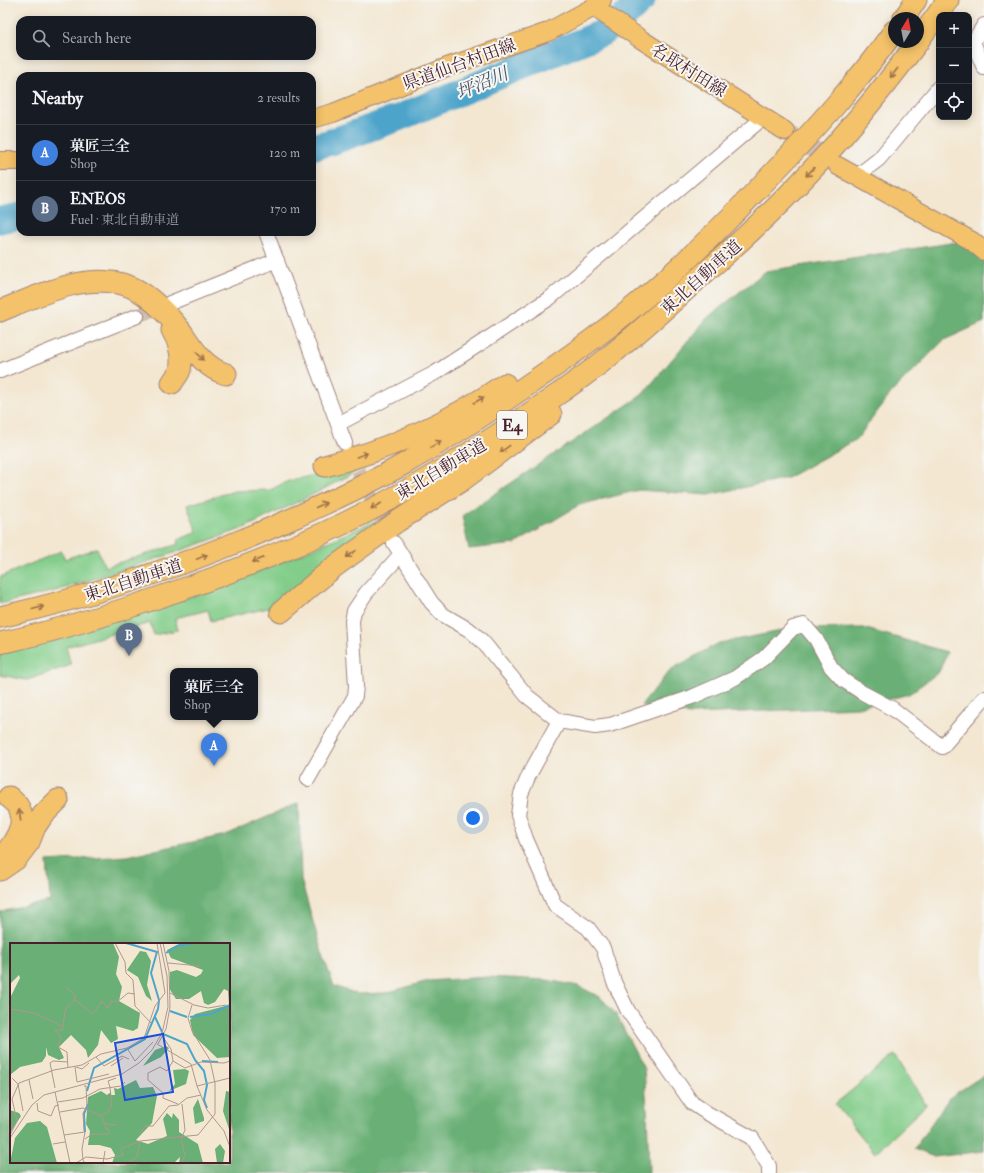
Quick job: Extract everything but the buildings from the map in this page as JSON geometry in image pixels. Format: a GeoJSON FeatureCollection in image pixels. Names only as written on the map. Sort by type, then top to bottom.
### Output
{"type":"FeatureCollection","features":[{"type":"Feature","properties":{"kind":"highway"},"geometry":{"type":"LineString","coordinates":[[908,12],[916,0]]}},
{"type":"Feature","properties":{"kind":"highway","name":"東北自動車道"},"geometry":{"type":"LineString","coordinates":[[924,34],[948,0]]}},
{"type":"Feature","properties":{"kind":"highway","name":"東北自動車道"},"geometry":{"type":"LineString","coordinates":[[0,617],[105,590],[185,563],[270,529],[331,501],[402,465],[467,425],[585,346],[643,299],[697,251],[750,198],[825,117],[888,40]]}},
{"type":"Feature","properties":{"kind":"highway","name":"東北自動車道"},"geometry":{"type":"LineString","coordinates":[[0,643],[34,636],[113,613],[193,586],[270,556],[344,523],[415,486],[482,445],[541,406],[602,362],[660,314],[712,267],[768,215],[811,172],[852,126],[913,48]]}},
{"type":"Feature","properties":{"kind":"highway"},"geometry":{"type":"LineString","coordinates":[[324,466],[346,461],[390,445],[438,423],[496,390],[581,332],[648,278],[697,251]]}},
{"type":"Feature","properties":{"kind":"highway"},"geometry":{"type":"LineString","coordinates":[[281,612],[334,567],[398,521],[461,481],[597,379],[669,319],[712,267]]}},
{"type":"Feature","properties":{"kind":"highway"},"geometry":{"type":"LineString","coordinates":[[0,310],[61,287],[88,282],[112,282],[132,287],[150,299],[172,320],[197,354],[215,371],[226,374]]}},
{"type":"Feature","properties":{"kind":"highway"},"geometry":{"type":"LineString","coordinates":[[0,320],[48,300],[73,294],[111,291],[125,294],[140,301],[165,322],[177,338],[180,354],[180,371],[172,383]]}},
{"type":"Feature","properties":{"kind":"highway"},"geometry":{"type":"LineString","coordinates":[[0,857],[6,853],[20,831],[21,816],[18,806],[9,797]]}},
{"type":"Feature","properties":{"kind":"highway"},"geometry":{"type":"LineString","coordinates":[[0,870],[16,859],[29,842],[35,827],[43,815],[58,800]]}},
{"type":"Feature","properties":{"kind":"main road","name":"名取村田線"},"geometry":{"type":"LineString","coordinates":[[598,6],[625,29],[785,131]]}},
{"type":"Feature","properties":{"kind":"main road","name":"県道仙台村田線"},"geometry":{"type":"LineString","coordinates":[[316,118],[447,67],[548,32],[598,6]]}},
{"type":"Feature","properties":{"kind":"main road"},"geometry":{"type":"LineString","coordinates":[[0,161],[16,160]]}},
{"type":"Feature","properties":{"kind":"main road"},"geometry":{"type":"LineString","coordinates":[[838,166],[972,241],[984,250]]}},
{"type":"Feature","properties":{"kind":"street"},"geometry":{"type":"LineString","coordinates":[[972,43],[984,25]]}},
{"type":"Feature","properties":{"kind":"street"},"geometry":{"type":"LineString","coordinates":[[972,47],[984,68]]}},
{"type":"Feature","properties":{"kind":"street"},"geometry":{"type":"LineString","coordinates":[[857,176],[879,159],[936,91]]}},
{"type":"Feature","properties":{"kind":"street"},"geometry":{"type":"LineString","coordinates":[[338,424],[435,373],[550,298],[764,117]]}},
{"type":"Feature","properties":{"kind":"street"},"geometry":{"type":"LineString","coordinates":[[268,236],[345,443]]}},
{"type":"Feature","properties":{"kind":"street"},"geometry":{"type":"LineString","coordinates":[[170,303],[277,260]]}},
{"type":"Feature","properties":{"kind":"street"},"geometry":{"type":"LineString","coordinates":[[0,371],[137,316]]}},
{"type":"Feature","properties":{"kind":"street"},"geometry":{"type":"LineString","coordinates":[[308,779],[355,696],[356,686],[352,622],[354,611],[397,548],[431,602],[442,614],[471,631],[494,653],[527,696],[559,721],[596,727],[610,725],[692,697],[735,678],[764,658],[793,628],[804,625],[816,639],[831,667],[843,680],[863,693],[893,709],[942,747],[984,698]]}},
{"type":"Feature","properties":{"kind":"street"},"geometry":{"type":"LineString","coordinates":[[559,721],[529,775],[522,794],[518,815],[526,839],[555,905],[588,928],[603,948],[614,982],[628,1011],[692,1103],[707,1114],[752,1138],[769,1166],[769,1173]]}},
{"type":"Feature","properties":{"kind":"green space"},"geometry":{"type":"Polygon","coordinates":[[[984,238],[984,322],[944,340],[891,393],[857,439],[787,478],[708,495],[639,490],[579,505],[515,544],[469,549],[462,516],[642,395],[707,318],[766,271],[984,238]]]}},
{"type":"Feature","properties":{"kind":"green space"},"geometry":{"type":"Polygon","coordinates":[[[380,457],[372,463],[316,493],[244,528],[171,554],[59,590],[0,604],[0,577],[61,551],[65,559],[97,548],[105,567],[179,544],[178,540],[197,532],[187,505],[234,491],[270,490],[288,481],[328,472],[380,457]]]}},
{"type":"Feature","properties":{"kind":"green space"},"geometry":{"type":"Polygon","coordinates":[[[393,513],[277,606],[211,621],[208,610],[175,618],[178,630],[154,635],[150,623],[66,647],[71,665],[27,680],[0,675],[0,653],[15,650],[212,590],[293,557],[393,513]]]}},
{"type":"Feature","properties":{"kind":"green space"},"geometry":{"type":"Polygon","coordinates":[[[863,628],[947,652],[939,672],[909,694],[858,707],[694,714],[658,712],[642,705],[670,670],[719,643],[792,629],[863,628]]]}},
{"type":"Feature","properties":{"kind":"green space"},"geometry":{"type":"Polygon","coordinates":[[[299,803],[301,880],[322,953],[334,986],[358,994],[385,993],[428,981],[488,977],[547,980],[578,986],[600,997],[616,1014],[644,1069],[649,1173],[0,1173],[0,912],[50,901],[47,861],[127,856],[226,835],[299,803]]]}},
{"type":"Feature","properties":{"kind":"green space"},"geometry":{"type":"Polygon","coordinates":[[[895,1055],[926,1105],[875,1153],[835,1104],[895,1055]]]}},
{"type":"Feature","properties":{"kind":"green space"},"geometry":{"type":"Polygon","coordinates":[[[984,1075],[984,1151],[934,1157],[914,1149],[949,1098],[984,1075]]]}},
{"type":"Feature","properties":{"kind":"waterway","name":"坪沼川"},"geometry":{"type":"LineString","coordinates":[[316,146],[398,118],[602,33],[626,15],[642,0]]}},
{"type":"Feature","properties":{"kind":"waterway","name":"坪沼川"},"geometry":{"type":"LineString","coordinates":[[0,220],[16,217]]}},
{"type":"Feature","properties":{"kind":"tunnel"},"geometry":{"type":"LineString","coordinates":[[785,131],[836,164]]}},
{"type":"Feature","properties":{"kind":"tunnel"},"geometry":{"type":"LineString","coordinates":[[137,316],[166,305]]}},
{"type":"Feature","properties":{"kind":"tunnel"},"geometry":{"type":"LineString","coordinates":[[349,451],[391,537]]}},
{"type":"Feature","properties":{"kind":"place","name":"ENEOS"},"geometry":{"type":"Point","coordinates":[129,656]}},
{"type":"Feature","properties":{"kind":"place","name":"菓匠三全"},"geometry":{"type":"Point","coordinates":[214,766]}}]}
